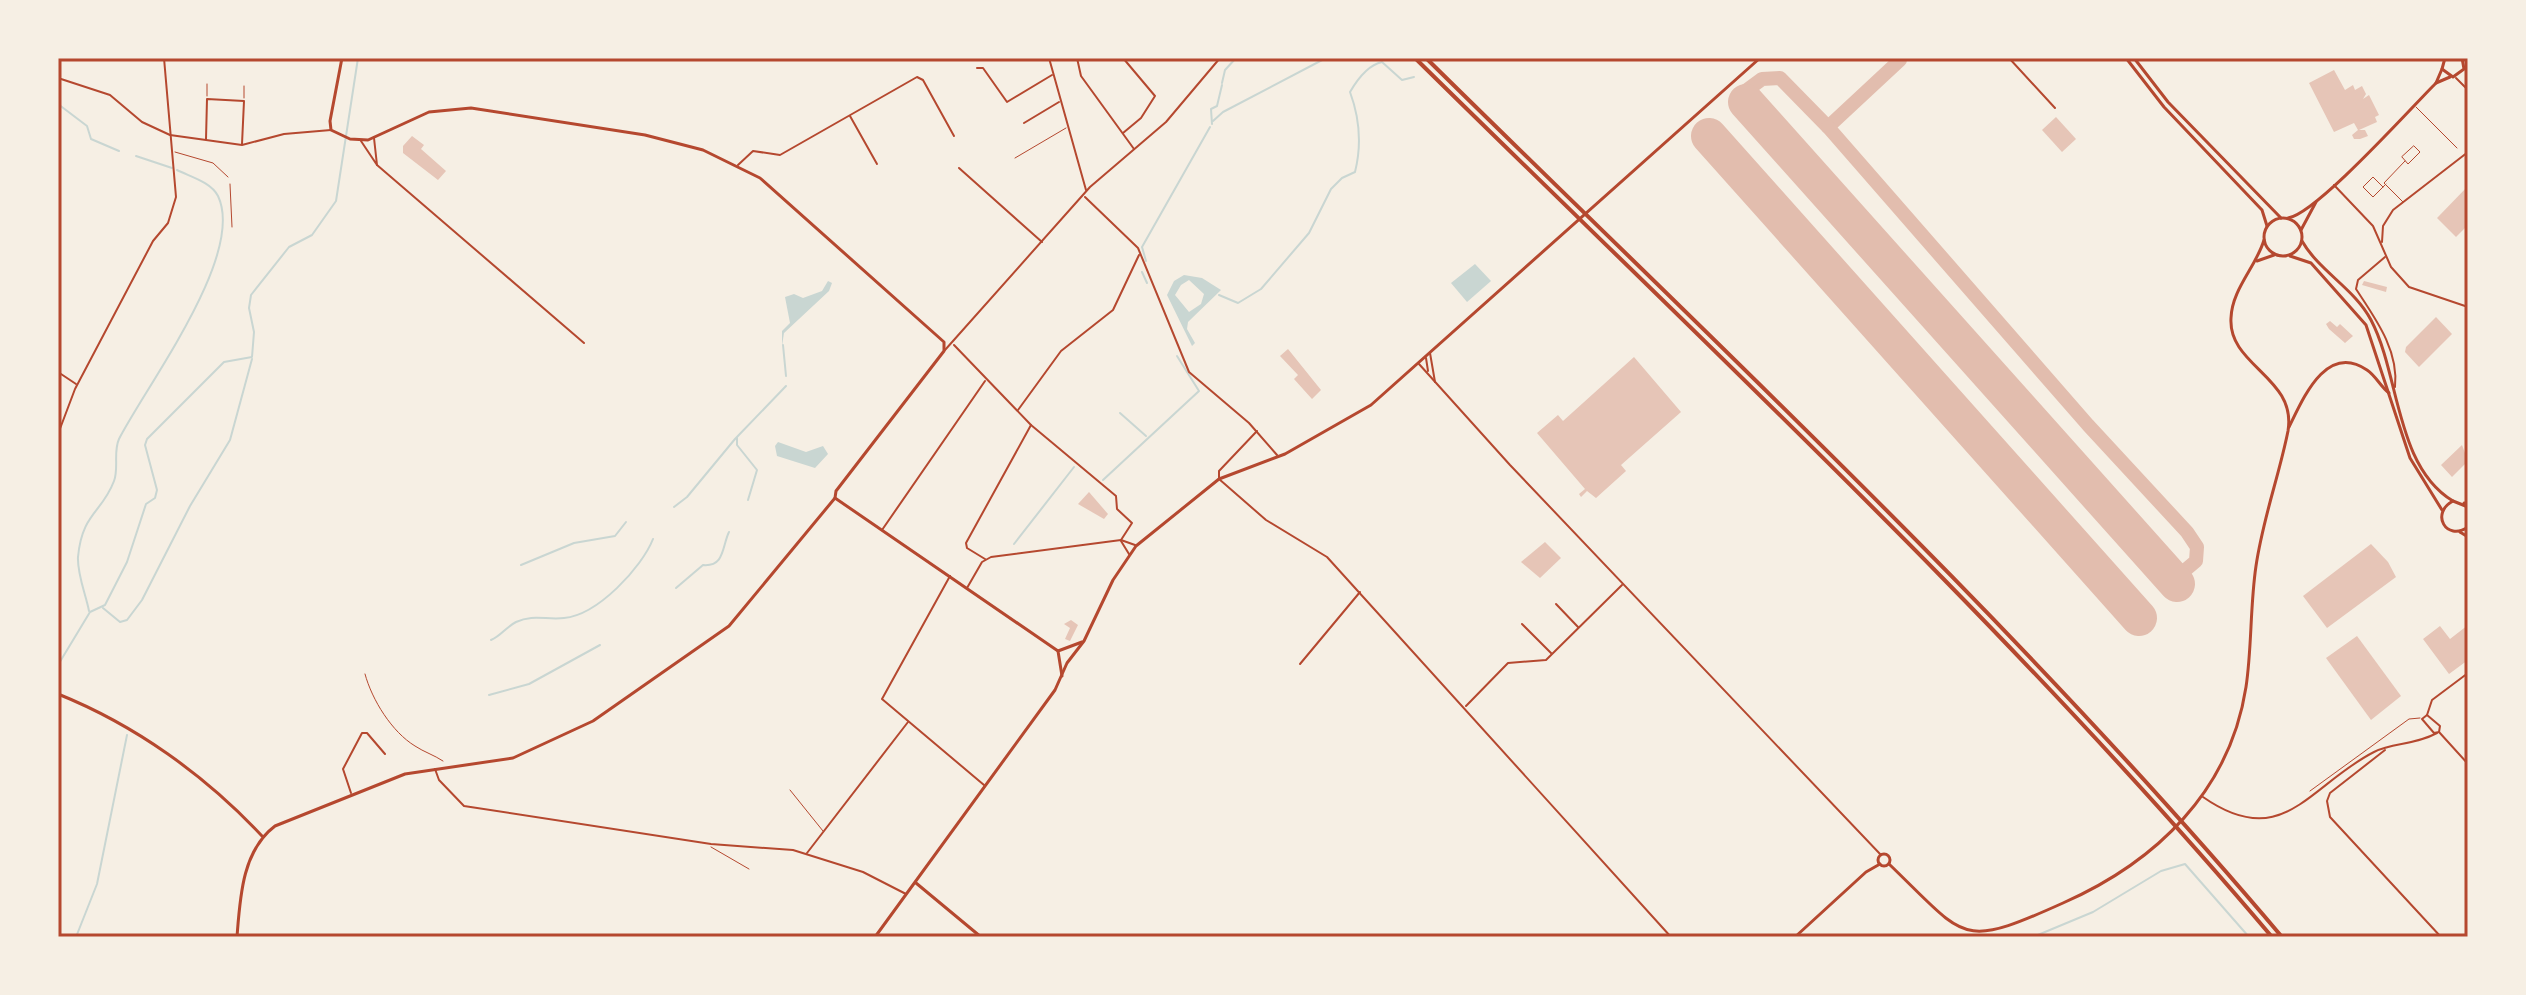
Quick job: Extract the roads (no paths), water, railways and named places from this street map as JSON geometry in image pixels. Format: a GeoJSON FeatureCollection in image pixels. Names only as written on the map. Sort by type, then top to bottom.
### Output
{"type":"FeatureCollection","features":[{"type":"Feature","properties":{"kind":"highway"},"geometry":{"type":"LineString","coordinates":[[1415,58],[1992,629],[2126,772],[2272,937]]}},
{"type":"Feature","properties":{"kind":"highway"},"geometry":{"type":"LineString","coordinates":[[1426,58],[1996,620],[2133,767],[2282,937]]}},
{"type":"Feature","properties":{"kind":"main road"},"geometry":{"type":"LineString","coordinates":[[237,937],[246,869],[262,836],[288,818],[405,774],[513,758],[557,740],[593,721],[655,679],[743,613],[835,498],[836,491],[944,351],[944,342],[786,200],[738,165],[713,154],[645,135],[471,108],[429,112],[374,138],[361,140],[338,136],[331,130],[330,107],[342,58]]}},
{"type":"Feature","properties":{"kind":"main road"},"geometry":{"type":"LineString","coordinates":[[875,937],[1055,690],[1067,663],[1084,641],[1136,546],[1219,479],[1277,456],[1358,414],[1760,58]]}},
{"type":"Feature","properties":{"kind":"main road"},"geometry":{"type":"LineString","coordinates":[[2126,58],[2164,107],[2262,210],[2267,226],[2264,240],[2233,305],[2232,331],[2239,347],[2284,396],[2288,431]]}},
{"type":"Feature","properties":{"kind":"main road"},"geometry":{"type":"LineString","coordinates":[[2134,58],[2168,102],[2281,218]]}},
{"type":"Feature","properties":{"kind":"main road"},"geometry":{"type":"LineString","coordinates":[[2442,60],[2436,83],[2319,199],[2305,217],[2301,230],[2302,241],[2370,318],[2423,471],[2435,488],[2453,501],[2467,505]]}},
{"type":"Feature","properties":{"kind":"main road"},"geometry":{"type":"LineString","coordinates":[[2436,83],[2466,71],[2465,60]]}},
{"type":"Feature","properties":{"kind":"main road"},"geometry":{"type":"LineString","coordinates":[[2442,69],[2453,77]]}},
{"type":"Feature","properties":{"kind":"main road"},"geometry":{"type":"LineString","coordinates":[[2267,226],[2281,218],[2297,216],[2319,199]]}},
{"type":"Feature","properties":{"kind":"main road"},"geometry":{"type":"LineString","coordinates":[[2288,218],[2301,230]]}},
{"type":"Feature","properties":{"kind":"main road"},"geometry":{"type":"LineString","coordinates":[[2264,240],[2274,255]]}},
{"type":"Feature","properties":{"kind":"main road"},"geometry":{"type":"LineString","coordinates":[[2290,256],[2302,241]]}},
{"type":"Feature","properties":{"kind":"main road"},"geometry":{"type":"LineString","coordinates":[[2253,263],[2274,255],[2290,256],[2311,263],[2359,314],[2372,338],[2410,458],[2442,510],[2443,525],[2468,537]]}},
{"type":"Feature","properties":{"kind":"main road"},"geometry":{"type":"LineString","coordinates":[[1795,937],[1866,872],[1880,864],[1889,864],[1947,920],[1969,931],[1995,932],[2096,888],[2143,859],[2195,808],[2226,754],[2241,711],[2248,670],[2259,544],[2288,431],[2308,389],[2325,369],[2355,365],[2373,375],[2389,393]]}},
{"type":"Feature","properties":{"kind":"main road"},"geometry":{"type":"LineString","coordinates":[[835,498],[1058,651],[1062,676]]}},
{"type":"Feature","properties":{"kind":"main road"},"geometry":{"type":"LineString","coordinates":[[2442,510],[2453,501]]}},
{"type":"Feature","properties":{"kind":"main road"},"geometry":{"type":"LineString","coordinates":[[2460,532],[2468,527]]}},
{"type":"Feature","properties":{"kind":"main road"},"geometry":{"type":"LineString","coordinates":[[1058,651],[1084,641]]}},
{"type":"Feature","properties":{"kind":"main road"},"geometry":{"type":"LineString","coordinates":[[1065,648],[1072,655]]}},
{"type":"Feature","properties":{"kind":"main road"},"geometry":{"type":"LineString","coordinates":[[1059,661],[1067,663]]}},
{"type":"Feature","properties":{"kind":"main road"},"geometry":{"type":"LineString","coordinates":[[58,694],[107,714],[149,739],[262,836]]}},
{"type":"Feature","properties":{"kind":"main road"},"geometry":{"type":"LineString","coordinates":[[1880,864],[1881,855],[1889,856],[1889,864]]}},
{"type":"Feature","properties":{"kind":"main road"},"geometry":{"type":"LineString","coordinates":[[916,883],[981,937]]}},
{"type":"Feature","properties":{"kind":"street"},"geometry":{"type":"LineString","coordinates":[[58,434],[77,385],[153,241],[168,223],[176,197],[164,58]]}},
{"type":"Feature","properties":{"kind":"street"},"geometry":{"type":"LineString","coordinates":[[1049,58],[1082,187],[1087,191]]}},
{"type":"Feature","properties":{"kind":"street"},"geometry":{"type":"LineString","coordinates":[[1077,58],[1081,76],[1135,150]]}},
{"type":"Feature","properties":{"kind":"street"},"geometry":{"type":"LineString","coordinates":[[1122,134],[1155,100],[1123,58]]}},
{"type":"Feature","properties":{"kind":"street"},"geometry":{"type":"LineString","coordinates":[[944,351],[1087,191],[1189,98],[1220,58]]}},
{"type":"Feature","properties":{"kind":"street"},"geometry":{"type":"LineString","coordinates":[[1750,58],[1754,64]]}},
{"type":"Feature","properties":{"kind":"street"},"geometry":{"type":"LineString","coordinates":[[2009,58],[2055,108]]}},
{"type":"Feature","properties":{"kind":"street"},"geometry":{"type":"LineString","coordinates":[[977,68],[983,68],[1007,102],[1053,74]]}},
{"type":"Feature","properties":{"kind":"street"},"geometry":{"type":"LineString","coordinates":[[738,165],[753,151],[780,155],[919,77],[954,136]]}},
{"type":"Feature","properties":{"kind":"street"},"geometry":{"type":"LineString","coordinates":[[2453,77],[2468,90]]}},
{"type":"Feature","properties":{"kind":"street"},"geometry":{"type":"LineString","coordinates":[[58,78],[110,95],[142,122],[170,135],[242,145],[284,134],[331,130]]}},
{"type":"Feature","properties":{"kind":"street"},"geometry":{"type":"LineString","coordinates":[[206,140],[207,99],[244,101],[242,145]]}},
{"type":"Feature","properties":{"kind":"street"},"geometry":{"type":"LineString","coordinates":[[1024,123],[1060,101]]}},
{"type":"Feature","properties":{"kind":"street"},"geometry":{"type":"LineString","coordinates":[[850,116],[877,164]]}},
{"type":"Feature","properties":{"kind":"street"},"geometry":{"type":"LineString","coordinates":[[374,138],[377,165]]}},
{"type":"Feature","properties":{"kind":"street"},"geometry":{"type":"LineString","coordinates":[[361,140],[366,153],[377,165],[584,343]]}},
{"type":"Feature","properties":{"kind":"street"},"geometry":{"type":"LineString","coordinates":[[2382,243],[2383,226],[2389,214],[2468,152]]}},
{"type":"Feature","properties":{"kind":"street"},"geometry":{"type":"LineString","coordinates":[[959,168],[1043,243]]}},
{"type":"Feature","properties":{"kind":"street"},"geometry":{"type":"LineString","coordinates":[[2333,185],[2373,226],[2396,274],[2413,291],[2468,307]]}},
{"type":"Feature","properties":{"kind":"street"},"geometry":{"type":"LineString","coordinates":[[1084,195],[1140,254],[1189,372],[1257,431],[1277,456]]}},
{"type":"Feature","properties":{"kind":"street"},"geometry":{"type":"LineString","coordinates":[[2373,226],[2383,226]]}},
{"type":"Feature","properties":{"kind":"street"},"geometry":{"type":"LineString","coordinates":[[1018,411],[1061,351],[1113,310],[1140,254]]}},
{"type":"Feature","properties":{"kind":"street"},"geometry":{"type":"LineString","coordinates":[[2386,256],[2358,280],[2356,289],[2378,318],[2395,371],[2395,390]]}},
{"type":"Feature","properties":{"kind":"street"},"geometry":{"type":"LineString","coordinates":[[944,342],[953,344],[1031,425],[1116,496],[1117,509],[1132,523],[1121,540]]}},
{"type":"Feature","properties":{"kind":"street"},"geometry":{"type":"LineString","coordinates":[[1430,352],[1435,383]]}},
{"type":"Feature","properties":{"kind":"street"},"geometry":{"type":"LineString","coordinates":[[1425,357],[1435,383],[1881,855]]}},
{"type":"Feature","properties":{"kind":"street"},"geometry":{"type":"LineString","coordinates":[[1418,363],[1428,371]]}},
{"type":"Feature","properties":{"kind":"street"},"geometry":{"type":"LineString","coordinates":[[58,372],[77,385]]}},
{"type":"Feature","properties":{"kind":"street"},"geometry":{"type":"LineString","coordinates":[[881,531],[986,380]]}},
{"type":"Feature","properties":{"kind":"street"},"geometry":{"type":"LineString","coordinates":[[1031,425],[966,543],[967,548],[986,560],[1121,540],[1136,546]]}},
{"type":"Feature","properties":{"kind":"street"},"geometry":{"type":"LineString","coordinates":[[1257,431],[1224,465],[1219,479],[1266,520],[1327,557],[1361,591],[1671,937]]}},
{"type":"Feature","properties":{"kind":"street"},"geometry":{"type":"LineString","coordinates":[[1121,540],[1129,554]]}},
{"type":"Feature","properties":{"kind":"street"},"geometry":{"type":"LineString","coordinates":[[967,588],[986,560]]}},
{"type":"Feature","properties":{"kind":"street"},"geometry":{"type":"LineString","coordinates":[[950,576],[882,699],[985,786]]}},
{"type":"Feature","properties":{"kind":"street"},"geometry":{"type":"LineString","coordinates":[[1465,708],[1508,663],[1542,661],[1552,654],[1623,584]]}},
{"type":"Feature","properties":{"kind":"street"},"geometry":{"type":"LineString","coordinates":[[1300,664],[1361,591]]}},
{"type":"Feature","properties":{"kind":"street"},"geometry":{"type":"LineString","coordinates":[[1556,604],[1579,628]]}},
{"type":"Feature","properties":{"kind":"street"},"geometry":{"type":"LineString","coordinates":[[1522,624],[1552,654]]}},
{"type":"Feature","properties":{"kind":"street"},"geometry":{"type":"LineString","coordinates":[[2468,673],[2432,700],[2427,715],[2422,719],[2468,764]]}},
{"type":"Feature","properties":{"kind":"street"},"geometry":{"type":"LineString","coordinates":[[2427,715],[2440,726],[2438,733]]}},
{"type":"Feature","properties":{"kind":"street"},"geometry":{"type":"LineString","coordinates":[[806,853],[908,722]]}},
{"type":"Feature","properties":{"kind":"street"},"geometry":{"type":"LineString","coordinates":[[2424,739],[2426,726]]}},
{"type":"Feature","properties":{"kind":"street"},"geometry":{"type":"LineString","coordinates":[[352,794],[343,769],[362,733],[367,733],[385,754]]}},
{"type":"Feature","properties":{"kind":"street"},"geometry":{"type":"LineString","coordinates":[[2202,797],[2236,816],[2273,818],[2293,811],[2364,758],[2388,747],[2415,744],[2438,733]]}},
{"type":"Feature","properties":{"kind":"street"},"geometry":{"type":"LineString","coordinates":[[2388,747],[2330,793],[2327,809],[2330,817],[2441,937]]}},
{"type":"Feature","properties":{"kind":"street"},"geometry":{"type":"LineString","coordinates":[[435,768],[439,780],[464,806],[711,844],[771,846],[806,853],[863,872],[907,895]]}},
{"type":"Feature","properties":{"kind":"lane"},"geometry":{"type":"LineString","coordinates":[[207,84],[207,99]]}},
{"type":"Feature","properties":{"kind":"lane"},"geometry":{"type":"LineString","coordinates":[[244,86],[244,101]]}},
{"type":"Feature","properties":{"kind":"lane"},"geometry":{"type":"LineString","coordinates":[[2414,105],[2457,148]]}},
{"type":"Feature","properties":{"kind":"lane"},"geometry":{"type":"LineString","coordinates":[[1015,158],[1066,128]]}},
{"type":"Feature","properties":{"kind":"lane"},"geometry":{"type":"LineString","coordinates":[[172,152],[213,163],[228,177]]}},
{"type":"Feature","properties":{"kind":"lane"},"geometry":{"type":"LineString","coordinates":[[2403,202],[2385,186],[2373,177],[2363,187],[2373,197],[2385,186],[2405,161]]}},
{"type":"Feature","properties":{"kind":"lane"},"geometry":{"type":"LineString","coordinates":[[2310,791],[2409,719],[2422,719]]}},
{"type":"Feature","properties":{"kind":"lane"},"geometry":{"type":"LineString","coordinates":[[790,790],[824,831]]}},
{"type":"Feature","properties":{"kind":"lane"},"geometry":{"type":"LineString","coordinates":[[711,844],[713,850],[749,869]]}},
{"type":"Feature","properties":{"kind":"waterway"},"geometry":{"type":"LineString","coordinates":[[58,665],[90,612],[105,605],[127,562],[146,504],[155,498],[157,490],[145,445],[147,439],[224,362],[252,357],[254,332],[249,308],[251,295],[289,247],[312,235],[336,201],[358,58]]}},
{"type":"Feature","properties":{"kind":"waterway"},"geometry":{"type":"LineString","coordinates":[[1222,83],[1225,70],[1236,58]]}},
{"type":"Feature","properties":{"kind":"waterway"},"geometry":{"type":"LineString","coordinates":[[1213,121],[1223,112],[1326,58]]}},
{"type":"Feature","properties":{"kind":"waterway"},"geometry":{"type":"LineString","coordinates":[[1219,295],[1238,303],[1261,289],[1309,233],[1331,189],[1342,178],[1355,172],[1359,132],[1350,92],[1363,74],[1382,62],[1402,80],[1414,77]]}},
{"type":"Feature","properties":{"kind":"waterway"},"geometry":{"type":"LineString","coordinates":[[1212,124],[1211,109],[1217,106],[1222,85]]}},
{"type":"Feature","properties":{"kind":"waterway"},"geometry":{"type":"LineString","coordinates":[[58,104],[87,126],[91,139],[119,151]]}},
{"type":"Feature","properties":{"kind":"waterway"},"geometry":{"type":"LineString","coordinates":[[1146,261],[1142,247],[1210,127]]}},
{"type":"Feature","properties":{"kind":"waterway"},"geometry":{"type":"LineString","coordinates":[[136,156],[172,168]]}},
{"type":"Feature","properties":{"kind":"waterway"},"geometry":{"type":"LineString","coordinates":[[89,611],[78,564],[80,542],[88,522],[114,481],[119,439],[189,320],[218,251],[223,221],[218,196],[206,183],[177,170]]}},
{"type":"Feature","properties":{"kind":"waterway"},"geometry":{"type":"LineString","coordinates":[[1142,272],[1147,283]]}},
{"type":"Feature","properties":{"kind":"waterway"},"geometry":{"type":"LineString","coordinates":[[783,345],[786,376]]}},
{"type":"Feature","properties":{"kind":"waterway"},"geometry":{"type":"LineString","coordinates":[[1103,480],[1199,391],[1177,356]]}},
{"type":"Feature","properties":{"kind":"waterway"},"geometry":{"type":"LineString","coordinates":[[103,608],[120,622],[127,620],[142,600],[190,506],[230,440],[252,359]]}},
{"type":"Feature","properties":{"kind":"waterway"},"geometry":{"type":"LineString","coordinates":[[674,507],[687,497],[735,439],[786,386]]}},
{"type":"Feature","properties":{"kind":"waterway"},"geometry":{"type":"LineString","coordinates":[[1120,413],[1146,436]]}},
{"type":"Feature","properties":{"kind":"waterway"},"geometry":{"type":"LineString","coordinates":[[737,438],[737,445],[757,470],[748,500]]}},
{"type":"Feature","properties":{"kind":"waterway"},"geometry":{"type":"LineString","coordinates":[[1014,544],[1074,467]]}},
{"type":"Feature","properties":{"kind":"waterway"},"geometry":{"type":"LineString","coordinates":[[521,565],[574,543],[615,536],[626,522]]}},
{"type":"Feature","properties":{"kind":"waterway"},"geometry":{"type":"LineString","coordinates":[[676,588],[703,565],[710,565],[719,559],[729,532]]}},
{"type":"Feature","properties":{"kind":"waterway"},"geometry":{"type":"LineString","coordinates":[[491,640],[522,620],[564,618],[591,608],[629,576],[653,539]]}},
{"type":"Feature","properties":{"kind":"waterway"},"geometry":{"type":"LineString","coordinates":[[489,695],[529,684],[600,645]]}},
{"type":"Feature","properties":{"kind":"waterway"},"geometry":{"type":"LineString","coordinates":[[76,937],[97,884],[127,735]]}},
{"type":"Feature","properties":{"kind":"waterway"},"geometry":{"type":"LineString","coordinates":[[2033,937],[2093,912],[2161,871],[2185,864],[2249,937]]}}]}
